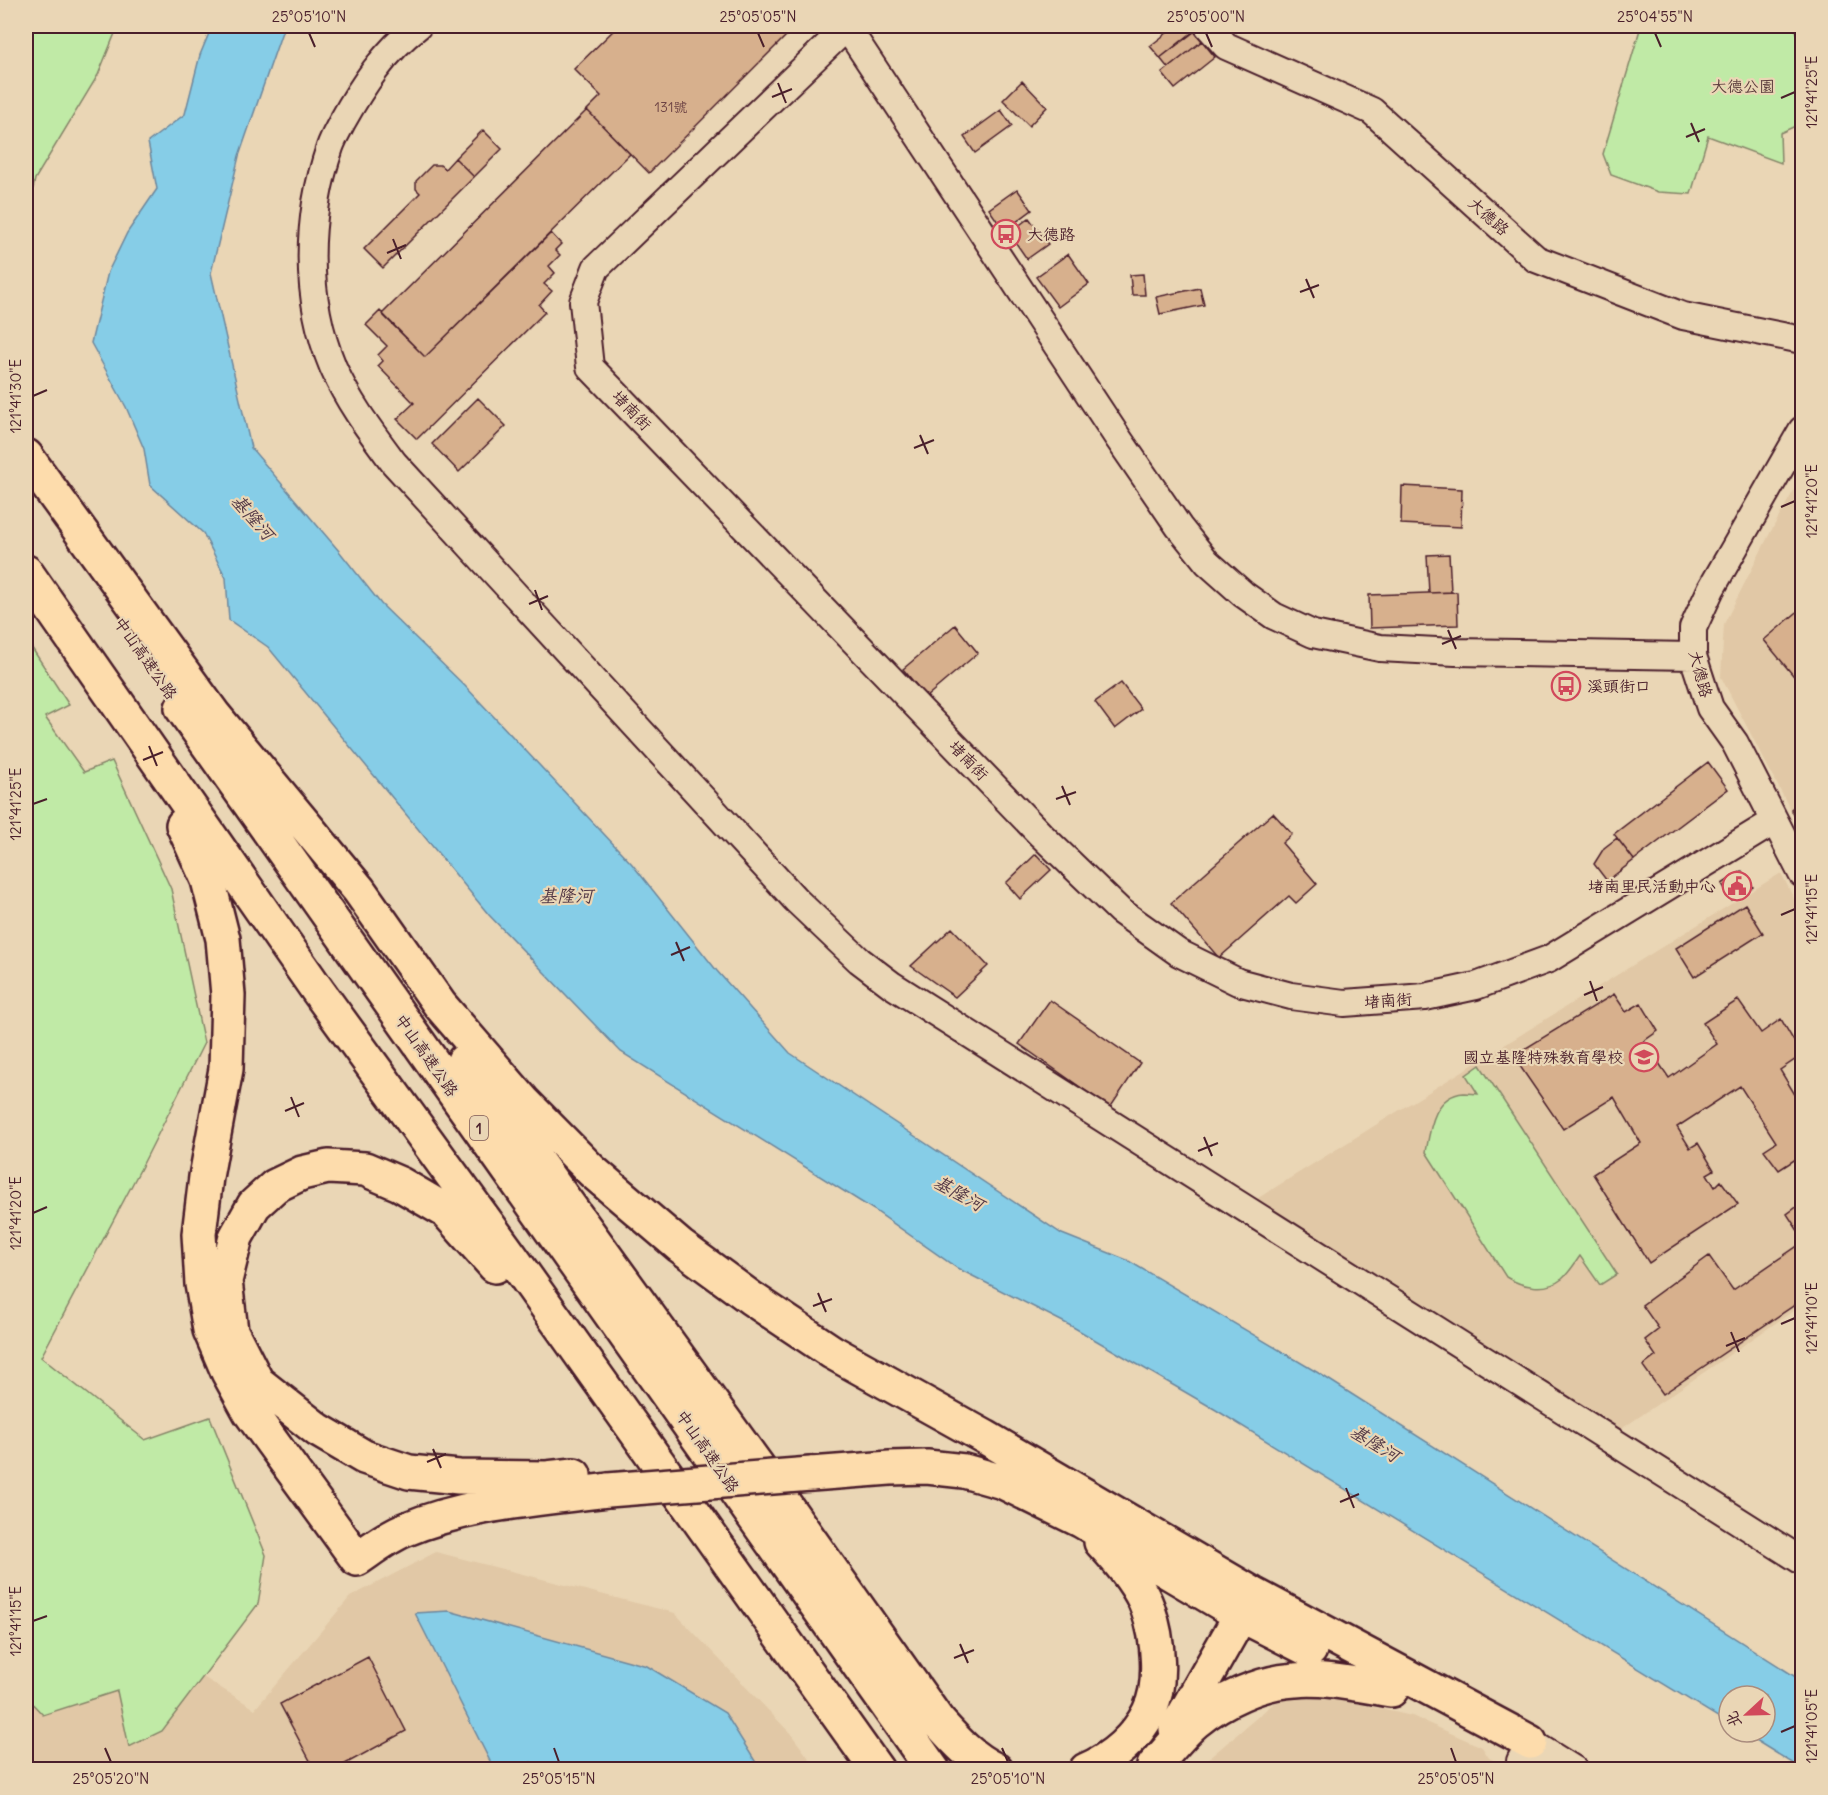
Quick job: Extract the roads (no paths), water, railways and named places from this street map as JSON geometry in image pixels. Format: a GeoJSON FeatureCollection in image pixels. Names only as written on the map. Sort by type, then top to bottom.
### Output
{"type":"FeatureCollection","features":[{"type":"Feature","properties":{"kind":"highway"},"geometry":{"type":"LineString","coordinates":[[26,456],[771,1485],[938,1720],[959,1745],[996,1770]]}},
{"type":"Feature","properties":{"kind":"highway","name":"中山高速公路"},"geometry":{"type":"LineString","coordinates":[[26,486],[933,1770]]}},
{"type":"Feature","properties":{"kind":"highway"},"geometry":{"type":"LineString","coordinates":[[26,572],[318,992],[611,1396],[877,1770]]}},
{"type":"Feature","properties":{"kind":"highway"},"geometry":{"type":"LineString","coordinates":[[26,589],[146,762],[181,820],[208,880],[223,939],[228,996],[226,1069],[206,1177],[199,1234],[202,1284],[210,1330],[228,1372],[250,1412],[357,1559],[403,1531],[450,1515],[608,1481]]}},
{"type":"Feature","properties":{"kind":"highway"},"geometry":{"type":"LineString","coordinates":[[208,708],[359,890],[440,1005],[523,1101],[592,1172],[680,1246],[751,1299],[832,1352],[985,1437],[1088,1511],[1148,1607],[1156,1646],[1157,1683],[1150,1711],[1138,1730],[1115,1754],[1086,1770]]}},
{"type":"Feature","properties":{"kind":"highway"},"geometry":{"type":"LineString","coordinates":[[611,1396],[560,1353],[498,1270],[446,1211],[400,1184],[365,1169],[328,1167],[302,1173],[275,1186],[254,1205],[236,1237],[225,1281],[231,1331],[257,1382],[318,1430],[364,1457],[409,1472],[459,1477],[608,1481],[811,1466],[894,1449],[938,1450],[1005,1463],[1391,1690],[1528,1758]]}},
{"type":"Feature","properties":{"kind":"highway"},"geometry":{"type":"LineString","coordinates":[[1247,1604],[1528,1758]]}},
{"type":"Feature","properties":{"kind":"highway"},"geometry":{"type":"LineString","coordinates":[[1153,1768],[1247,1604]]}},
{"type":"Feature","properties":{"kind":"highway"},"geometry":{"type":"LineString","coordinates":[[1153,1768],[1193,1723],[1221,1702],[1255,1688],[1294,1680],[1327,1680],[1391,1690]]}},
{"type":"Feature","properties":{"kind":"street"},"geometry":{"type":"LineString","coordinates":[[418,26],[382,61],[363,87],[330,145],[313,216],[310,252],[320,327],[332,365],[349,400],[394,463],[796,900],[859,960],[892,985],[1803,1561]]}},
{"type":"Feature","properties":{"kind":"street","name":"堵南街"},"geometry":{"type":"LineString","coordinates":[[1693,656],[1380,648],[1313,634],[1274,616],[1242,594],[1207,562],[1179,527],[847,26],[596,268],[583,302],[591,367],[1041,836],[1120,910],[1179,953],[1238,982],[1291,996],[1344,1004],[1425,997],[1476,986],[1549,959],[1775,821]]}},
{"type":"Feature","properties":{"kind":"street","name":"大德路"},"geometry":{"type":"LineString","coordinates":[[1208,26],[1226,46],[1372,111],[1536,259],[1683,316],[1803,340]]}},
{"type":"Feature","properties":{"kind":"street","name":"大德路"},"geometry":{"type":"LineString","coordinates":[[1775,821],[1735,743],[1710,708],[1693,656],[1693,628],[1711,589],[1803,430]]}},
{"type":"Feature","properties":{"kind":"street"},"geometry":{"type":"LineString","coordinates":[[1775,821],[1803,874]]}},
{"type":"Feature","properties":{"kind":"street"},"geometry":{"type":"LineString","coordinates":[[1528,1758],[1575,1770]]}},
{"type":"Feature","properties":{"kind":"water","name":"基隆河"},"geometry":{"type":"Polygon","coordinates":[[[212,26],[284,26],[239,156],[211,273],[251,448],[381,604],[465,686],[632,864],[717,971],[790,1053],[1062,1234],[1127,1260],[1320,1374],[1802,1681],[1802,1769],[1761,1744],[1777,1744],[1777,1684],[1717,1684],[1717,1717],[1216,1410],[1073,1327],[957,1268],[874,1210],[621,1052],[489,915],[268,647],[229,620],[226,578],[203,533],[150,485],[144,449],[126,407],[91,343],[108,272],[127,233],[157,189],[148,142],[185,114],[200,55],[212,26]]]}},
{"type":"Feature","properties":{"kind":"water"},"geometry":{"type":"Polygon","coordinates":[[[449,1611],[647,1666],[725,1713],[760,1769],[542,1770],[531,1762],[515,1769],[494,1769],[415,1613],[449,1611]]]}},
{"type":"Feature","properties":{"kind":"place","name":"大德路"},"geometry":{"type":"Point","coordinates":[1006,234]}},
{"type":"Feature","properties":{"kind":"place","name":"溪頭街口"},"geometry":{"type":"Point","coordinates":[1566,686]}},
{"type":"Feature","properties":{"kind":"place","name":"堵南里民活動中心"},"geometry":{"type":"Point","coordinates":[1737,886]}},
{"type":"Feature","properties":{"kind":"place","name":"國立基隆特殊教育學校"},"geometry":{"type":"Point","coordinates":[1644,1057]}},
{"type":"Feature","properties":{"kind":"park label","name":"大德公園"},"geometry":{"type":"Point","coordinates":[1743,86]}}]}
